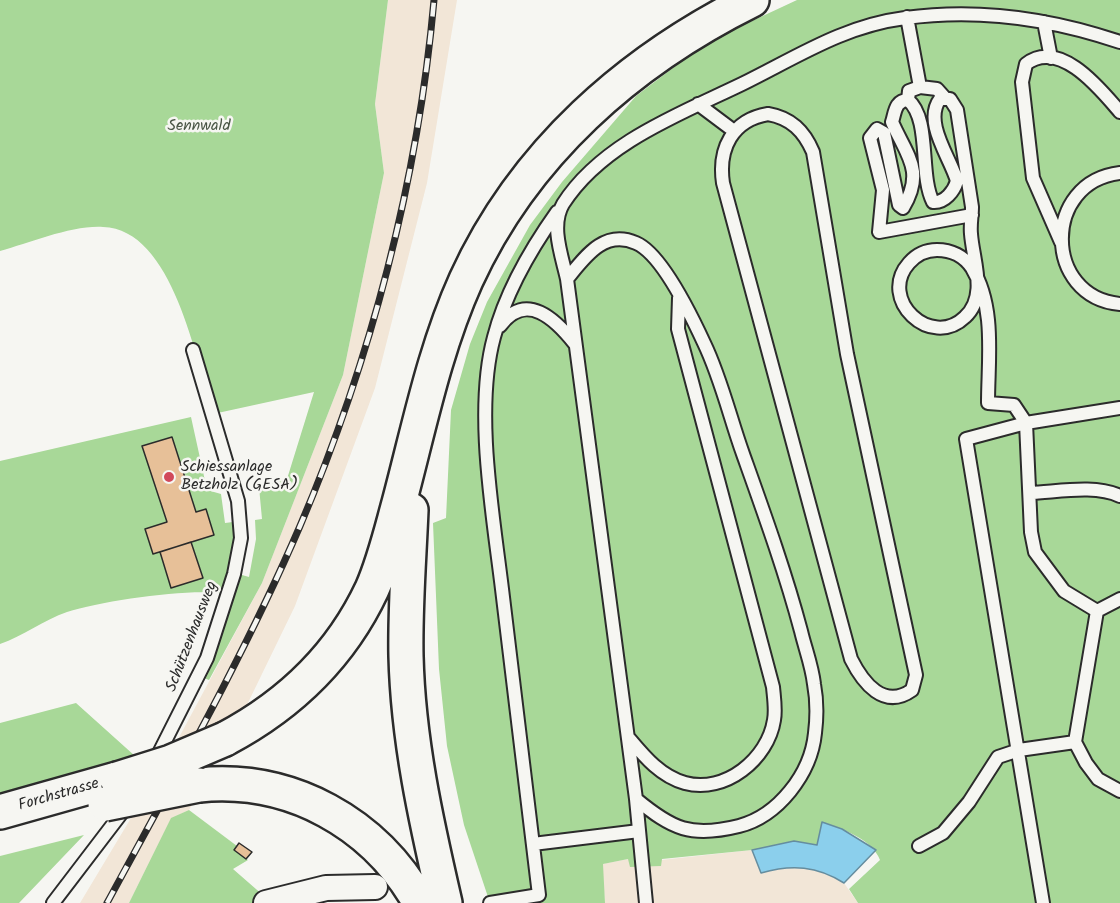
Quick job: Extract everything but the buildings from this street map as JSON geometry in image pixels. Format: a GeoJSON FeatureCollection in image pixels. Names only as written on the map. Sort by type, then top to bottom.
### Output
{"type":"FeatureCollection","features":[{"type":"Feature","properties":{"kind":"highway"},"geometry":{"type":"LineString","coordinates":[[111,792],[171,762],[225,739],[260,719],[302,686],[333,652],[354,622],[378,575],[434,366],[466,281],[486,240],[529,177],[582,117],[630,75],[688,33],[753,0]]}},
{"type":"Feature","properties":{"kind":"highway"},"geometry":{"type":"LineString","coordinates":[[414,445],[406,595],[408,688],[415,762],[445,903]]}},
{"type":"Feature","properties":{"kind":"highway"},"geometry":{"type":"LineString","coordinates":[[111,792],[243,784],[301,797],[326,808],[357,828],[380,848],[406,879],[420,903]]}},
{"type":"Feature","properties":{"kind":"highway","name":"Forchstrasse"},"geometry":{"type":"LineString","coordinates":[[0,812],[111,792]]}},
{"type":"Feature","properties":{"kind":"highway","name":"Forchstrasse"},"geometry":{"type":"LineString","coordinates":[[0,834],[111,792]]}},
{"type":"Feature","properties":{"kind":"street"},"geometry":{"type":"LineString","coordinates":[[266,903],[326,888],[375,887]]}},
{"type":"Feature","properties":{"kind":"lane"},"geometry":{"type":"LineString","coordinates":[[490,903],[539,895],[487,466],[487,396],[494,338],[519,274],[564,204],[590,174],[617,151],[644,133],[828,38],[867,26],[907,17],[982,15],[1044,22],[1120,42]]}},
{"type":"Feature","properties":{"kind":"lane"},"geometry":{"type":"LineString","coordinates":[[907,17],[920,87]]}},
{"type":"Feature","properties":{"kind":"lane"},"geometry":{"type":"LineString","coordinates":[[1044,22],[1051,58]]}},
{"type":"Feature","properties":{"kind":"lane"},"geometry":{"type":"LineString","coordinates":[[1120,112],[1084,74],[1070,64],[1051,58],[1037,57],[1026,64],[1022,82],[1033,178],[1061,242],[1065,261],[1081,286],[1098,297],[1120,304]]}},
{"type":"Feature","properties":{"kind":"lane"},"geometry":{"type":"LineString","coordinates":[[899,205],[903,208],[915,177],[908,151],[892,122],[909,91],[920,87],[937,89],[945,98],[950,99],[957,110],[972,216],[971,233],[977,279],[977,297],[969,313],[947,327],[929,327],[913,319],[900,295],[899,285],[906,267],[913,259],[931,250],[950,252],[967,262],[977,279],[985,305],[990,352],[988,403],[1014,405],[1026,423],[1035,552],[1064,591],[1097,611]]}},
{"type":"Feature","properties":{"kind":"lane"},"geometry":{"type":"LineString","coordinates":[[933,202],[945,198],[955,188],[957,181],[936,127],[936,104],[940,99],[945,98]]}},
{"type":"Feature","properties":{"kind":"lane"},"geometry":{"type":"LineString","coordinates":[[902,102],[870,138],[883,190],[879,232],[972,216]]}},
{"type":"Feature","properties":{"kind":"lane"},"geometry":{"type":"LineString","coordinates":[[902,102],[916,110],[927,183],[937,222]]}},
{"type":"Feature","properties":{"kind":"lane"},"geometry":{"type":"LineString","coordinates":[[699,104],[734,131]]}},
{"type":"Feature","properties":{"kind":"lane"},"geometry":{"type":"LineString","coordinates":[[757,116],[779,116],[799,128],[807,137],[813,152],[847,354],[916,675],[912,690],[905,696],[894,699],[884,697],[873,690],[861,679],[852,659],[723,183],[723,152],[734,131],[742,123],[757,116]]}},
{"type":"Feature","properties":{"kind":"lane"},"geometry":{"type":"LineString","coordinates":[[877,129],[884,133],[886,140],[903,228]]}},
{"type":"Feature","properties":{"kind":"lane"},"geometry":{"type":"LineString","coordinates":[[1061,242],[1064,219],[1075,198],[1092,183],[1120,173]]}},
{"type":"Feature","properties":{"kind":"lane"},"geometry":{"type":"LineString","coordinates":[[564,204],[557,227],[567,279],[636,799],[646,903]]}},
{"type":"Feature","properties":{"kind":"lane"},"geometry":{"type":"LineString","coordinates":[[567,279],[597,247],[607,241],[623,240],[647,249],[679,297],[706,345],[784,569],[814,681],[817,707],[815,736],[808,760],[796,783],[778,804],[751,823],[728,829],[679,829],[660,819],[636,799]]}},
{"type":"Feature","properties":{"kind":"lane"},"geometry":{"type":"LineString","coordinates":[[627,736],[650,764],[673,778],[695,784],[717,782],[731,778],[757,757],[774,720],[773,687],[748,600],[678,329],[679,297]]}},
{"type":"Feature","properties":{"kind":"lane"},"geometry":{"type":"LineString","coordinates":[[494,338],[509,316],[530,310],[541,312],[556,321],[575,345]]}},
{"type":"Feature","properties":{"kind":"lane","name":"Schützenhausweg"},"geometry":{"type":"LineString","coordinates":[[53,903],[100,845],[159,754],[207,658],[234,574],[241,538],[240,510],[193,350]]}},
{"type":"Feature","properties":{"kind":"lane"},"geometry":{"type":"LineString","coordinates":[[1043,903],[966,439],[1026,423],[1120,408]]}},
{"type":"Feature","properties":{"kind":"lane"},"geometry":{"type":"LineString","coordinates":[[1030,493],[1092,491],[1111,492],[1120,496]]}},
{"type":"Feature","properties":{"kind":"lane"},"geometry":{"type":"LineString","coordinates":[[1097,611],[1120,599]]}},
{"type":"Feature","properties":{"kind":"lane"},"geometry":{"type":"LineString","coordinates":[[1097,611],[1075,742],[1098,780],[1120,791]]}},
{"type":"Feature","properties":{"kind":"lane"},"geometry":{"type":"LineString","coordinates":[[919,846],[943,833],[969,802],[998,758],[1019,750],[1075,742]]}},
{"type":"Feature","properties":{"kind":"lane"},"geometry":{"type":"LineString","coordinates":[[533,844],[639,831]]}},
{"type":"Feature","properties":{"kind":"shaded area"},"geometry":{"type":"Polygon","coordinates":[[[388,0],[457,0],[427,183],[375,388],[295,606],[244,711],[189,810],[171,819],[129,903],[80,903],[176,743],[262,583],[343,375],[384,173],[375,104],[388,0]]]}},
{"type":"Feature","properties":{"kind":"shaded area"},"geometry":{"type":"Polygon","coordinates":[[[752,850],[761,873],[781,867],[817,869],[844,883],[858,903],[605,903],[602,864],[628,859],[643,866],[661,865],[661,860],[752,850]]]}},
{"type":"Feature","properties":{"kind":"green space","name":"Sennwald"},"geometry":{"type":"Polygon","coordinates":[[[0,0],[388,0],[375,104],[384,173],[343,375],[262,583],[209,680],[199,676],[228,594],[185,593],[100,604],[58,615],[0,644],[0,461],[191,417],[207,490],[221,494],[225,523],[241,521],[235,573],[249,577],[256,539],[255,520],[262,519],[259,487],[287,479],[314,392],[213,414],[178,301],[164,273],[147,249],[127,233],[103,227],[91,227],[51,235],[0,251],[0,0]]]}},
{"type":"Feature","properties":{"kind":"green space"},"geometry":{"type":"Polygon","coordinates":[[[797,0],[1120,0],[1120,903],[858,903],[849,889],[880,860],[870,846],[863,841],[822,822],[817,845],[794,841],[752,850],[662,859],[661,866],[630,867],[628,859],[603,864],[605,903],[490,903],[464,825],[447,746],[439,669],[433,523],[446,518],[451,410],[470,344],[487,302],[530,225],[562,182],[636,96],[707,42],[797,0]]]}},
{"type":"Feature","properties":{"kind":"green space"},"geometry":{"type":"Polygon","coordinates":[[[76,703],[135,756],[37,789],[0,798],[0,723],[76,703]]]}},
{"type":"Feature","properties":{"kind":"green space"},"geometry":{"type":"Polygon","coordinates":[[[189,810],[237,846],[234,850],[248,860],[233,869],[272,903],[129,903],[171,818],[189,810]]]}},
{"type":"Feature","properties":{"kind":"green space"},"geometry":{"type":"Polygon","coordinates":[[[84,835],[19,903],[0,903],[0,856],[84,835]]]}},
{"type":"Feature","properties":{"kind":"water"},"geometry":{"type":"Polygon","coordinates":[[[822,822],[842,829],[876,850],[844,883],[824,873],[804,868],[783,868],[761,873],[752,850],[794,841],[817,845],[822,822]]]}},
{"type":"Feature","properties":{"kind":"railway"},"geometry":{"type":"LineString","coordinates":[[107,903],[208,717],[256,622],[300,526],[349,399],[388,268],[403,202],[427,67],[434,0]]}},
{"type":"Feature","properties":{"kind":"place","name":"Schiessanlage Betzholz (GESA)"},"geometry":{"type":"Point","coordinates":[169,477]}}]}
